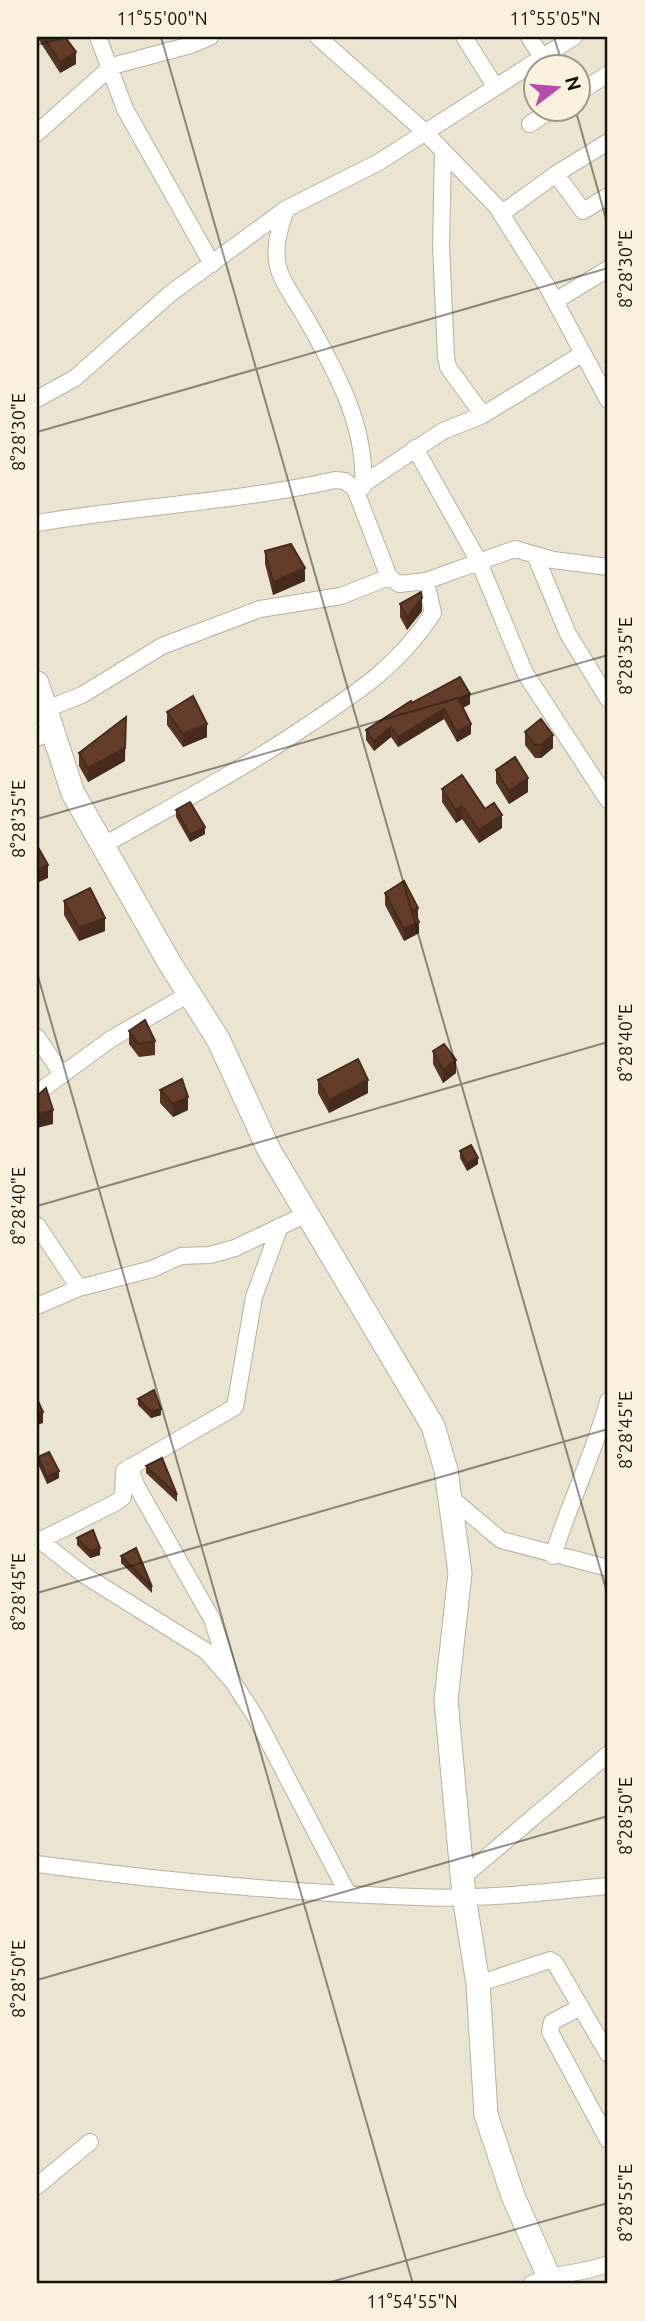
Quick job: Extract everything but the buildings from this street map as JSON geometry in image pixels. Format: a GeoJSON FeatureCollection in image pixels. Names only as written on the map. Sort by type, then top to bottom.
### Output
{"type":"FeatureCollection","features":[{"type":"Feature","properties":{"kind":"street"},"geometry":{"type":"LineString","coordinates":[[98,37],[112,66],[125,109],[212,264]]}},
{"type":"Feature","properties":{"kind":"street"},"geometry":{"type":"LineString","coordinates":[[37,133],[112,66],[189,41],[210,37]]}},
{"type":"Feature","properties":{"kind":"street"},"geometry":{"type":"LineString","coordinates":[[318,37],[425,132],[501,214],[555,301],[608,400]]}},
{"type":"Feature","properties":{"kind":"street"},"geometry":{"type":"LineString","coordinates":[[464,37],[495,86]]}},
{"type":"Feature","properties":{"kind":"street"},"geometry":{"type":"LineString","coordinates":[[529,37],[539,52]]}},
{"type":"Feature","properties":{"kind":"street"},"geometry":{"type":"LineString","coordinates":[[550,52],[574,37]]}},
{"type":"Feature","properties":{"kind":"street"},"geometry":{"type":"LineString","coordinates":[[37,399],[75,378],[171,293],[286,209],[379,162],[522,69]]}},
{"type":"Feature","properties":{"kind":"street"},"geometry":{"type":"LineString","coordinates":[[592,84],[608,74]]}},
{"type":"Feature","properties":{"kind":"street"},"geometry":{"type":"LineString","coordinates":[[501,214],[556,174],[608,142]]}},
{"type":"Feature","properties":{"kind":"street"},"geometry":{"type":"LineString","coordinates":[[443,151],[441,246],[446,357],[449,367],[483,415]]}},
{"type":"Feature","properties":{"kind":"street"},"geometry":{"type":"LineString","coordinates":[[556,174],[583,211],[608,196]]}},
{"type":"Feature","properties":{"kind":"street"},"geometry":{"type":"LineString","coordinates":[[286,209],[276,242],[280,272],[334,368],[360,440],[364,466],[359,488],[389,577],[399,584],[426,581],[515,549],[608,567]]}},
{"type":"Feature","properties":{"kind":"street"},"geometry":{"type":"LineString","coordinates":[[555,301],[608,270]]}},
{"type":"Feature","properties":{"kind":"street"},"geometry":{"type":"LineString","coordinates":[[359,488],[443,431],[483,415],[582,354]]}},
{"type":"Feature","properties":{"kind":"street"},"geometry":{"type":"LineString","coordinates":[[415,448],[479,562],[526,673],[564,737],[608,800]]}},
{"type":"Feature","properties":{"kind":"street"},"geometry":{"type":"LineString","coordinates":[[37,523],[104,511],[195,504],[335,480],[345,481],[359,488]]}},
{"type":"Feature","properties":{"kind":"street"},"geometry":{"type":"LineString","coordinates":[[535,555],[568,634],[608,699]]}},
{"type":"Feature","properties":{"kind":"street"},"geometry":{"type":"LineString","coordinates":[[44,710],[82,695],[162,646],[260,610],[341,596],[389,577]]}},
{"type":"Feature","properties":{"kind":"street"},"geometry":{"type":"LineString","coordinates":[[104,845],[253,763],[378,678],[433,613],[426,581]]}},
{"type":"Feature","properties":{"kind":"street"},"geometry":{"type":"LineString","coordinates":[[37,683],[44,710],[44,735],[73,793],[189,994],[218,1039],[269,1150],[433,1426],[450,1497],[460,1573],[446,1700],[463,1887],[478,1984],[486,2115],[544,2282],[588,2272],[608,2264]]}},
{"type":"Feature","properties":{"kind":"street"},"geometry":{"type":"LineString","coordinates":[[37,1093],[111,1039],[189,994]]}},
{"type":"Feature","properties":{"kind":"street"},"geometry":{"type":"LineString","coordinates":[[37,1037],[62,1074]]}},
{"type":"Feature","properties":{"kind":"street"},"geometry":{"type":"LineString","coordinates":[[37,1306],[79,1288],[152,1269],[181,1256],[210,1255],[235,1248],[307,1214]]}},
{"type":"Feature","properties":{"kind":"street"},"geometry":{"type":"LineString","coordinates":[[37,1225],[79,1288]]}},
{"type":"Feature","properties":{"kind":"street"},"geometry":{"type":"LineString","coordinates":[[280,1226],[254,1297],[235,1407],[129,1467],[122,1474],[123,1497],[38,1540],[85,1575],[206,1651],[233,1682],[255,1716],[347,1892]]}},
{"type":"Feature","properties":{"kind":"street"},"geometry":{"type":"LineString","coordinates":[[552,1556],[569,1503],[596,1447],[608,1401]]}},
{"type":"Feature","properties":{"kind":"street"},"geometry":{"type":"LineString","coordinates":[[129,1467],[137,1487],[212,1619],[233,1682]]}},
{"type":"Feature","properties":{"kind":"street"},"geometry":{"type":"LineString","coordinates":[[450,1497],[501,1540],[552,1556],[608,1568]]}},
{"type":"Feature","properties":{"kind":"street"},"geometry":{"type":"LineString","coordinates":[[463,1887],[608,1754]]}},
{"type":"Feature","properties":{"kind":"street"},"geometry":{"type":"LineString","coordinates":[[37,1864],[115,1874],[419,1897],[463,1887],[608,1886]]}},
{"type":"Feature","properties":{"kind":"street"},"geometry":{"type":"LineString","coordinates":[[478,1984],[550,1960],[555,1963],[608,2054]]}},
{"type":"Feature","properties":{"kind":"street"},"geometry":{"type":"LineString","coordinates":[[581,2007],[551,2022],[550,2032],[608,2140]]}},
{"type":"Feature","properties":{"kind":"street"},"geometry":{"type":"LineString","coordinates":[[37,2186],[90,2142]]}}]}
